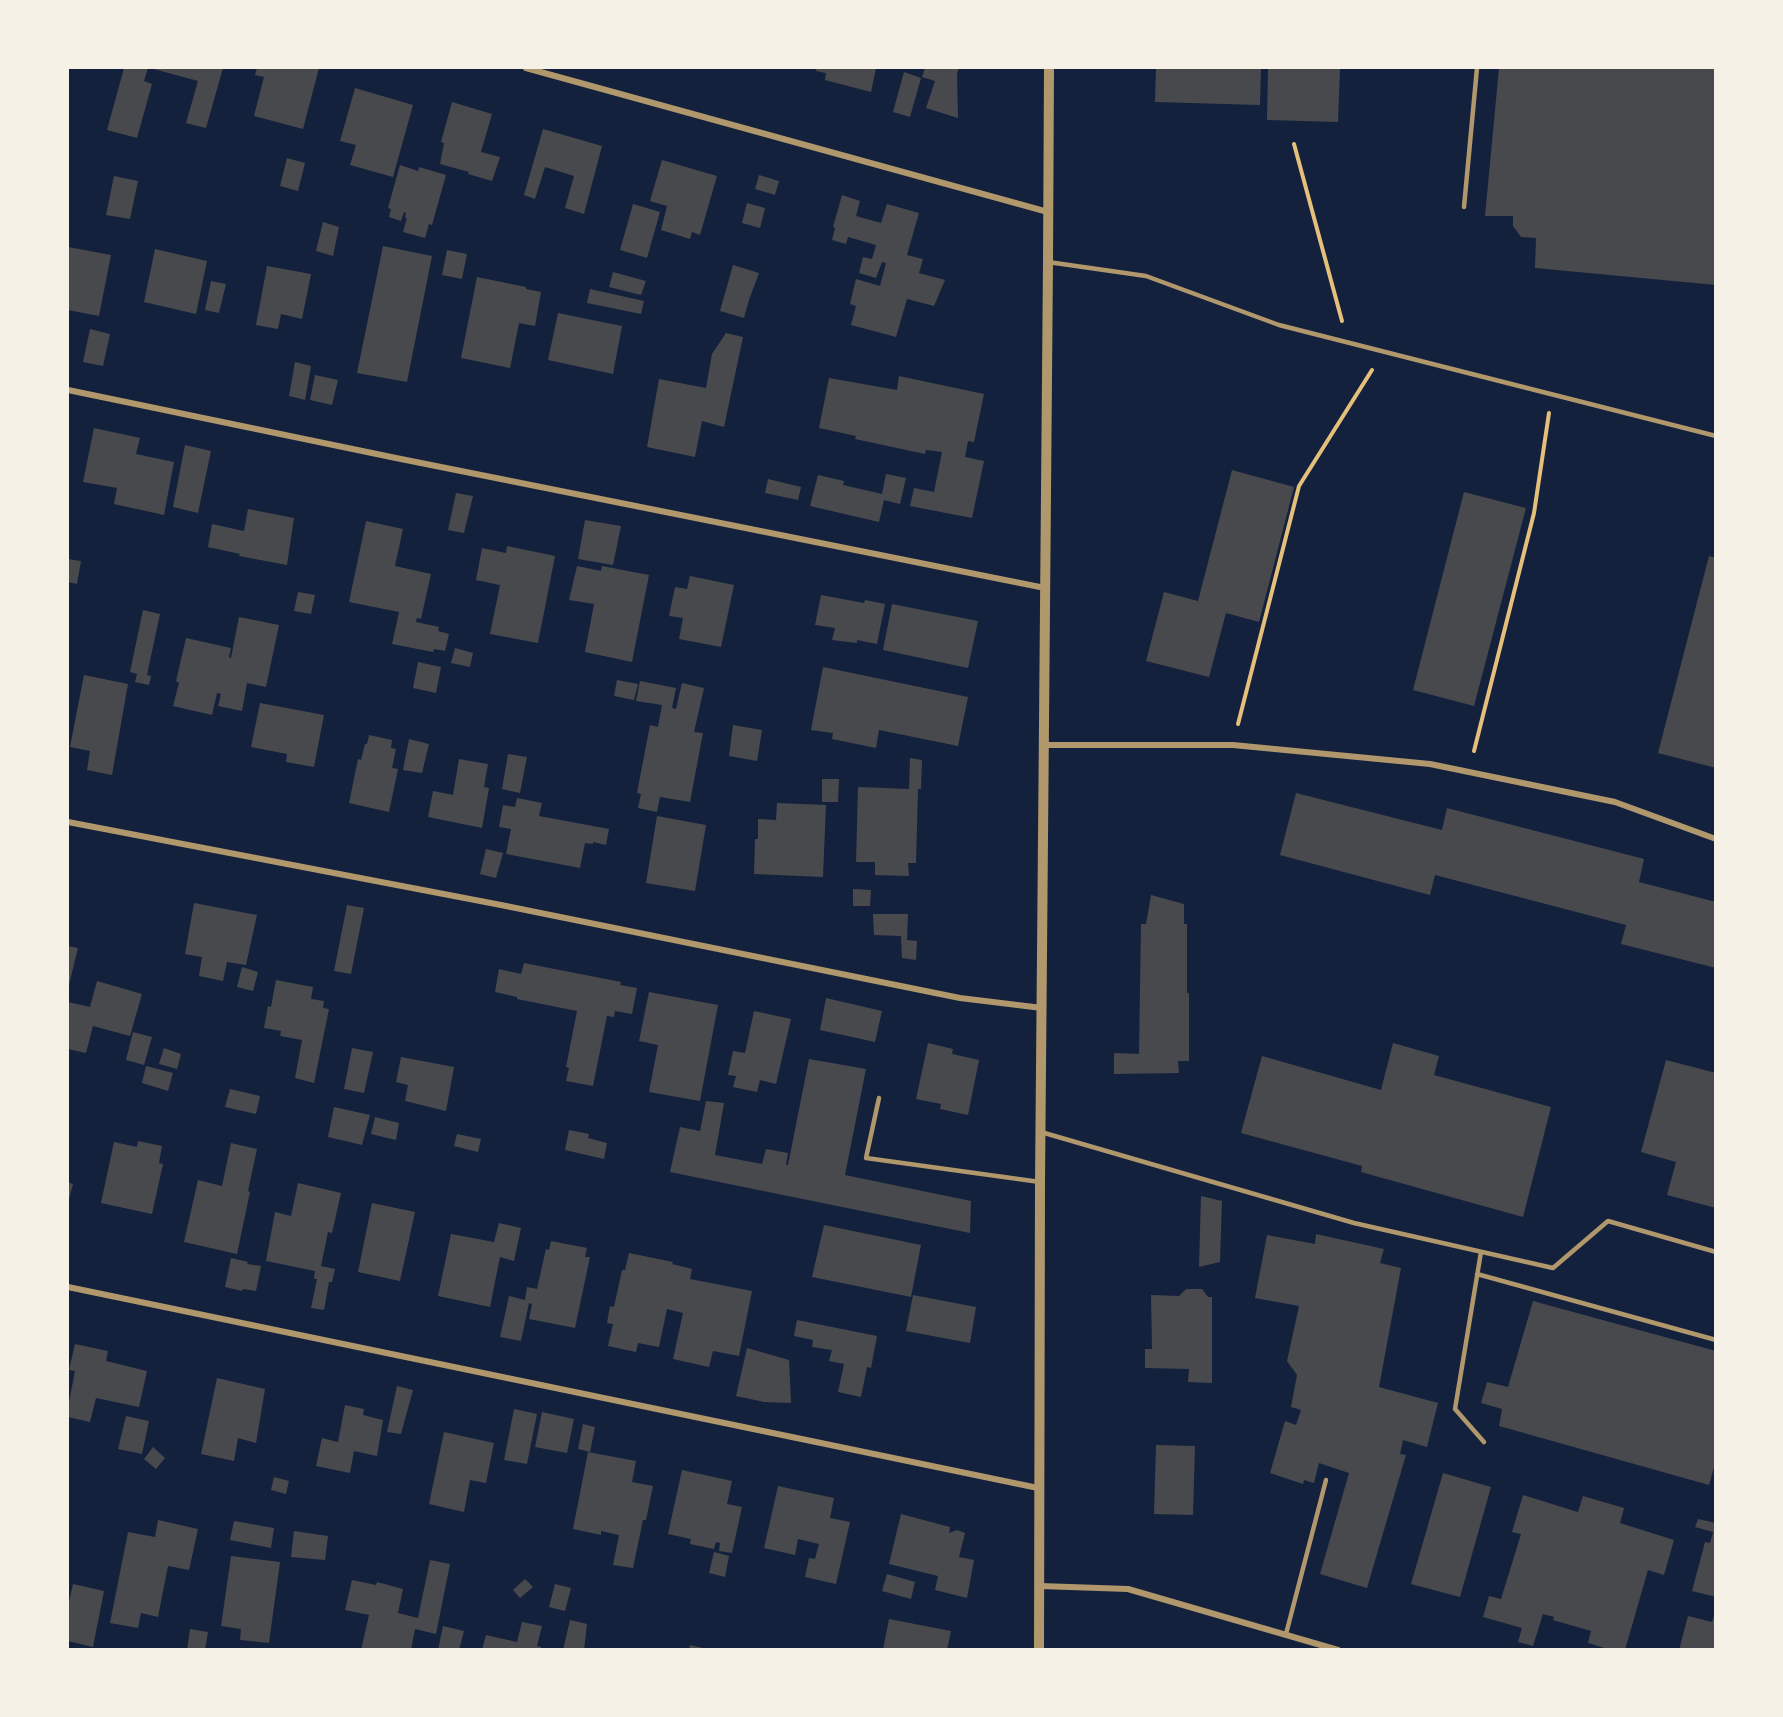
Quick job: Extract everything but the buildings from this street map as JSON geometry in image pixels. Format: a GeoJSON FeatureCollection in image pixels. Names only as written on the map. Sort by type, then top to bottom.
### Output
{"type":"FeatureCollection","features":[{"type":"Feature","properties":{"kind":"street"},"geometry":{"type":"LineString","coordinates":[[526,68],[1048,212]]}},
{"type":"Feature","properties":{"kind":"street"},"geometry":{"type":"LineString","coordinates":[[1039,1650],[1038,1488],[1048,68]]}},
{"type":"Feature","properties":{"kind":"street"},"geometry":{"type":"LineString","coordinates":[[68,390],[1045,588]]}},
{"type":"Feature","properties":{"kind":"street"},"geometry":{"type":"LineString","coordinates":[[1044,745],[1233,745],[1431,764],[1615,802],[1716,839]]}},
{"type":"Feature","properties":{"kind":"street"},"geometry":{"type":"LineString","coordinates":[[68,822],[525,910],[960,998],[1042,1008]]}},
{"type":"Feature","properties":{"kind":"street"},"geometry":{"type":"LineString","coordinates":[[68,1287],[1038,1488]]}},
{"type":"Feature","properties":{"kind":"street"},"geometry":{"type":"LineString","coordinates":[[1040,1586],[1128,1589],[1338,1650]]}},
{"type":"Feature","properties":{"kind":"lane"},"geometry":{"type":"LineString","coordinates":[[1464,207],[1478,68]]}},
{"type":"Feature","properties":{"kind":"lane"},"geometry":{"type":"LineString","coordinates":[[1048,262],[1146,276],[1279,325],[1716,436]]}},
{"type":"Feature","properties":{"kind":"lane"},"geometry":{"type":"LineString","coordinates":[[879,1098],[866,1158],[1040,1182]]}},
{"type":"Feature","properties":{"kind":"lane"},"geometry":{"type":"LineString","coordinates":[[1041,1132],[1354,1223],[1553,1268],[1608,1221],[1716,1252]]}},
{"type":"Feature","properties":{"kind":"lane"},"geometry":{"type":"LineString","coordinates":[[1481,1252],[1455,1409],[1484,1442]]}},
{"type":"Feature","properties":{"kind":"lane"},"geometry":{"type":"LineString","coordinates":[[1477,1274],[1716,1340]]}},
{"type":"Feature","properties":{"kind":"lane"},"geometry":{"type":"LineString","coordinates":[[1286,1634],[1326,1480]]}},
{"type":"Feature","properties":{"kind":"path"},"geometry":{"type":"LineString","coordinates":[[1294,144],[1347,342]]}},
{"type":"Feature","properties":{"kind":"path"},"geometry":{"type":"LineString","coordinates":[[1233,745],[1299,486],[1383,352]]}},
{"type":"Feature","properties":{"kind":"path"},"geometry":{"type":"LineString","coordinates":[[1468,772],[1534,513],[1552,394]]}}]}
